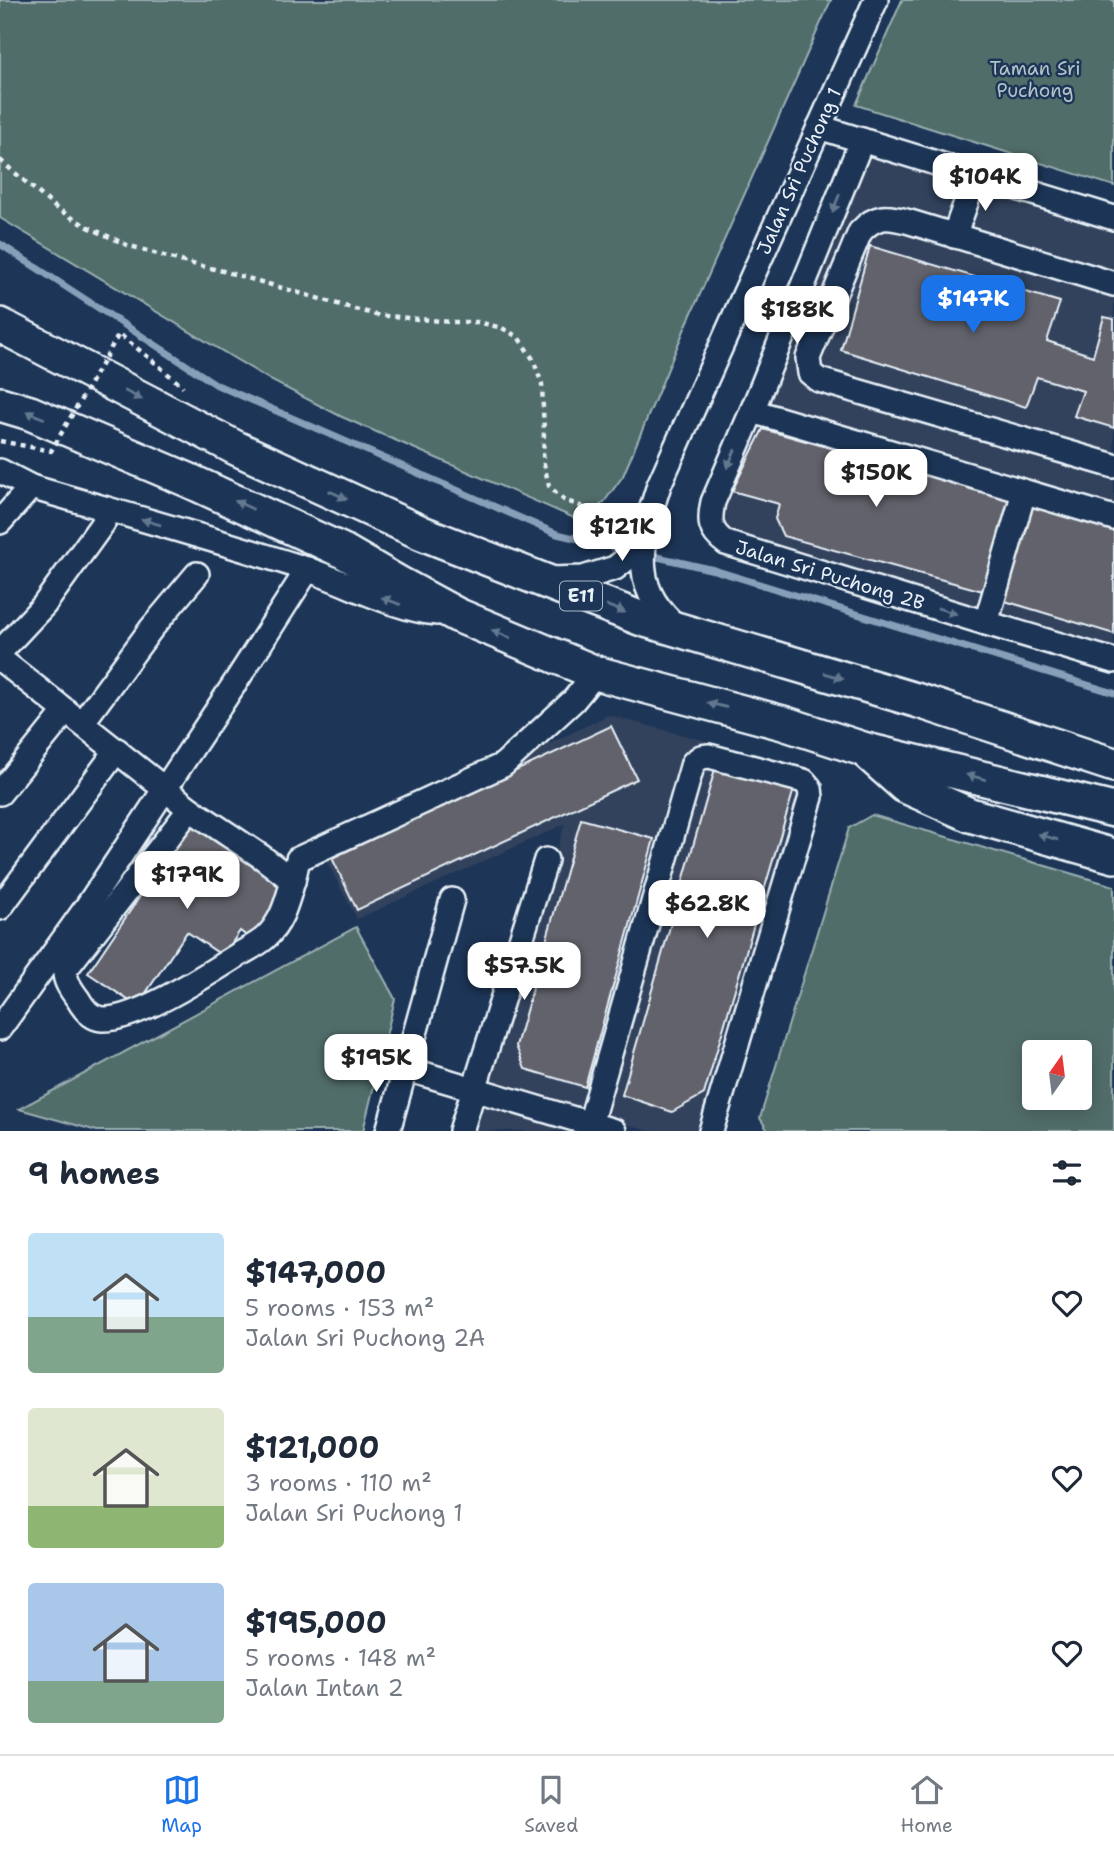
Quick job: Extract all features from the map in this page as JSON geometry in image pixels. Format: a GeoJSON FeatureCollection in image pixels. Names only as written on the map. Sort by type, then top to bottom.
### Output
{"type":"FeatureCollection","features":[{"type":"Feature","properties":{"kind":"highway","name":"E11"},"geometry":{"type":"LineString","coordinates":[[0,325],[236,448],[422,533],[642,619],[919,701],[1114,765]]}},
{"type":"Feature","properties":{"kind":"highway"},"geometry":{"type":"LineString","coordinates":[[0,404],[30,413],[224,496],[343,551],[457,615],[596,673],[783,723],[866,750],[1114,810]]}},
{"type":"Feature","properties":{"kind":"highway"},"geometry":{"type":"LineString","coordinates":[[866,750],[905,786],[970,815],[1114,856]]}},
{"type":"Feature","properties":{"kind":"street","name":"Jalan Sri Puchong 1"},"geometry":{"type":"LineString","coordinates":[[541,580],[583,578],[615,568],[629,557],[642,539],[660,485],[876,0]]}},
{"type":"Feature","properties":{"kind":"street"},"geometry":{"type":"LineString","coordinates":[[819,127],[1114,218]]}},
{"type":"Feature","properties":{"kind":"street","name":"Jalan Sri Puchong 2B"},"geometry":{"type":"LineString","coordinates":[[862,140],[713,502],[711,526],[716,536],[726,542],[986,624],[1114,661]]}},
{"type":"Feature","properties":{"kind":"street"},"geometry":{"type":"LineString","coordinates":[[954,236],[976,175]]}},
{"type":"Feature","properties":{"kind":"street"},"geometry":{"type":"LineString","coordinates":[[810,373],[808,358],[813,345],[860,232],[869,221],[893,218],[1114,284]]}},
{"type":"Feature","properties":{"kind":"street"},"geometry":{"type":"LineString","coordinates":[[772,362],[810,373],[819,380],[834,385],[1114,467]]}},
{"type":"Feature","properties":{"kind":"street"},"geometry":{"type":"LineString","coordinates":[[752,411],[1114,518]]}},
{"type":"Feature","properties":{"kind":"street"},"geometry":{"type":"LineString","coordinates":[[0,471],[31,486],[307,569],[402,606],[457,615]]}},
{"type":"Feature","properties":{"kind":"street"},"geometry":{"type":"LineString","coordinates":[[0,522],[31,486]]}},
{"type":"Feature","properties":{"kind":"street"},"geometry":{"type":"LineString","coordinates":[[986,624],[1024,492]]}},
{"type":"Feature","properties":{"kind":"street"},"geometry":{"type":"LineString","coordinates":[[0,652],[44,605],[103,523]]}},
{"type":"Feature","properties":{"kind":"street","name":"Jalan Sri Puchong 1"},"geometry":{"type":"LineString","coordinates":[[642,539],[647,588],[666,617],[682,631]]}},
{"type":"Feature","properties":{"kind":"street"},"geometry":{"type":"LineString","coordinates":[[0,1028],[86,908],[307,569]]}},
{"type":"Feature","properties":{"kind":"street"},"geometry":{"type":"LineString","coordinates":[[0,793],[74,717],[197,574]]}},
{"type":"Feature","properties":{"kind":"street"},"geometry":{"type":"LineString","coordinates":[[0,659],[190,809],[293,881]]}},
{"type":"Feature","properties":{"kind":"street"},"geometry":{"type":"LineString","coordinates":[[190,809],[65,970],[67,982],[81,1005],[92,1016],[101,1019],[117,1017],[163,1000],[265,938],[283,914],[298,859],[503,765],[573,701],[596,673]]}},
{"type":"Feature","properties":{"kind":"street"},"geometry":{"type":"LineString","coordinates":[[0,908],[117,750]]}},
{"type":"Feature","properties":{"kind":"street"},"geometry":{"type":"LineString","coordinates":[[590,1124],[693,763],[701,757],[709,756],[804,781],[810,788],[811,797],[711,1131]]}},
{"type":"Feature","properties":{"kind":"street"},"geometry":{"type":"LineString","coordinates":[[461,1131],[546,860]]}},
{"type":"Feature","properties":{"kind":"street"},"geometry":{"type":"LineString","coordinates":[[388,1131],[452,900]]}},
{"type":"Feature","properties":{"kind":"street"},"geometry":{"type":"LineString","coordinates":[[407,1069],[614,1131]]}},
{"type":"Feature","properties":{"kind":"path"},"geometry":{"type":"LineString","coordinates":[[0,160],[56,208],[127,245],[376,315],[478,322],[502,328],[519,337],[533,359],[542,384],[542,460],[549,486],[564,500],[642,539]]}},
{"type":"Feature","properties":{"kind":"path"},"geometry":{"type":"LineString","coordinates":[[0,441],[51,451],[119,334],[152,360]]}},
{"type":"Feature","properties":{"kind":"shaded area"},"geometry":{"type":"Polygon","coordinates":[[[868,152],[1114,228],[1114,650],[727,536],[719,525],[721,505],[868,152]]]}},
{"type":"Feature","properties":{"kind":"shaded area"},"geometry":{"type":"Polygon","coordinates":[[[608,715],[808,768],[697,1131],[648,1131],[485,1082],[565,824],[357,919],[323,855],[608,715]]]}},
{"type":"Feature","properties":{"kind":"shaded area"},"geometry":{"type":"Polygon","coordinates":[[[478,1100],[584,1131],[469,1131],[478,1100]]]}},
{"type":"Feature","properties":{"kind":"green space"},"geometry":{"type":"Polygon","coordinates":[[[0,0],[831,0],[685,328],[623,476],[604,502],[581,521],[342,417],[272,381],[0,218],[0,0]]]}},
{"type":"Feature","properties":{"kind":"green space","name":"Taman Sri Puchong"},"geometry":{"type":"Polygon","coordinates":[[[902,0],[1114,0],[1114,186],[856,105],[902,0]]]}},
{"type":"Feature","properties":{"kind":"green space"},"geometry":{"type":"Polygon","coordinates":[[[872,815],[1114,886],[1114,1131],[768,1131],[760,1118],[849,828],[872,815]]]}},
{"type":"Feature","properties":{"kind":"green space"},"geometry":{"type":"Polygon","coordinates":[[[356,927],[395,999],[363,1131],[97,1131],[19,1109],[356,927]]]}},
{"type":"Feature","properties":{"kind":"building"},"geometry":{"type":"Polygon","coordinates":[[[870,246],[1060,302],[1047,341],[1093,356],[1104,317],[1114,319],[1114,428],[1074,416],[1083,391],[1037,377],[1026,407],[841,350],[870,246]]]}},
{"type":"Feature","properties":{"kind":"building"},"geometry":{"type":"Polygon","coordinates":[[[763,429],[1012,499],[983,591],[783,536],[775,519],[779,504],[732,491],[763,429]]]}},
{"type":"Feature","properties":{"kind":"building"},"geometry":{"type":"Polygon","coordinates":[[[1033,505],[1114,529],[1114,634],[1005,601],[1033,505]]]}},
{"type":"Feature","properties":{"kind":"building"},"geometry":{"type":"Polygon","coordinates":[[[611,726],[637,779],[357,910],[332,858],[611,726]]]}},
{"type":"Feature","properties":{"kind":"building"},"geometry":{"type":"Polygon","coordinates":[[[715,769],[794,789],[704,1094],[672,1112],[622,1095],[715,769]]]}},
{"type":"Feature","properties":{"kind":"building"},"geometry":{"type":"Polygon","coordinates":[[[581,819],[654,839],[585,1087],[525,1069],[516,1046],[581,819]]]}},
{"type":"Feature","properties":{"kind":"building"},"geometry":{"type":"Polygon","coordinates":[[[191,821],[288,887],[252,940],[240,931],[223,956],[187,932],[137,1006],[88,973],[191,821]]]}},
{"type":"Feature","properties":{"kind":"waterway"},"geometry":{"type":"LineString","coordinates":[[0,244],[217,385],[557,534],[630,551]]}},
{"type":"Feature","properties":{"kind":"waterway"},"geometry":{"type":"LineString","coordinates":[[649,555],[714,570],[1114,693]]}}]}
